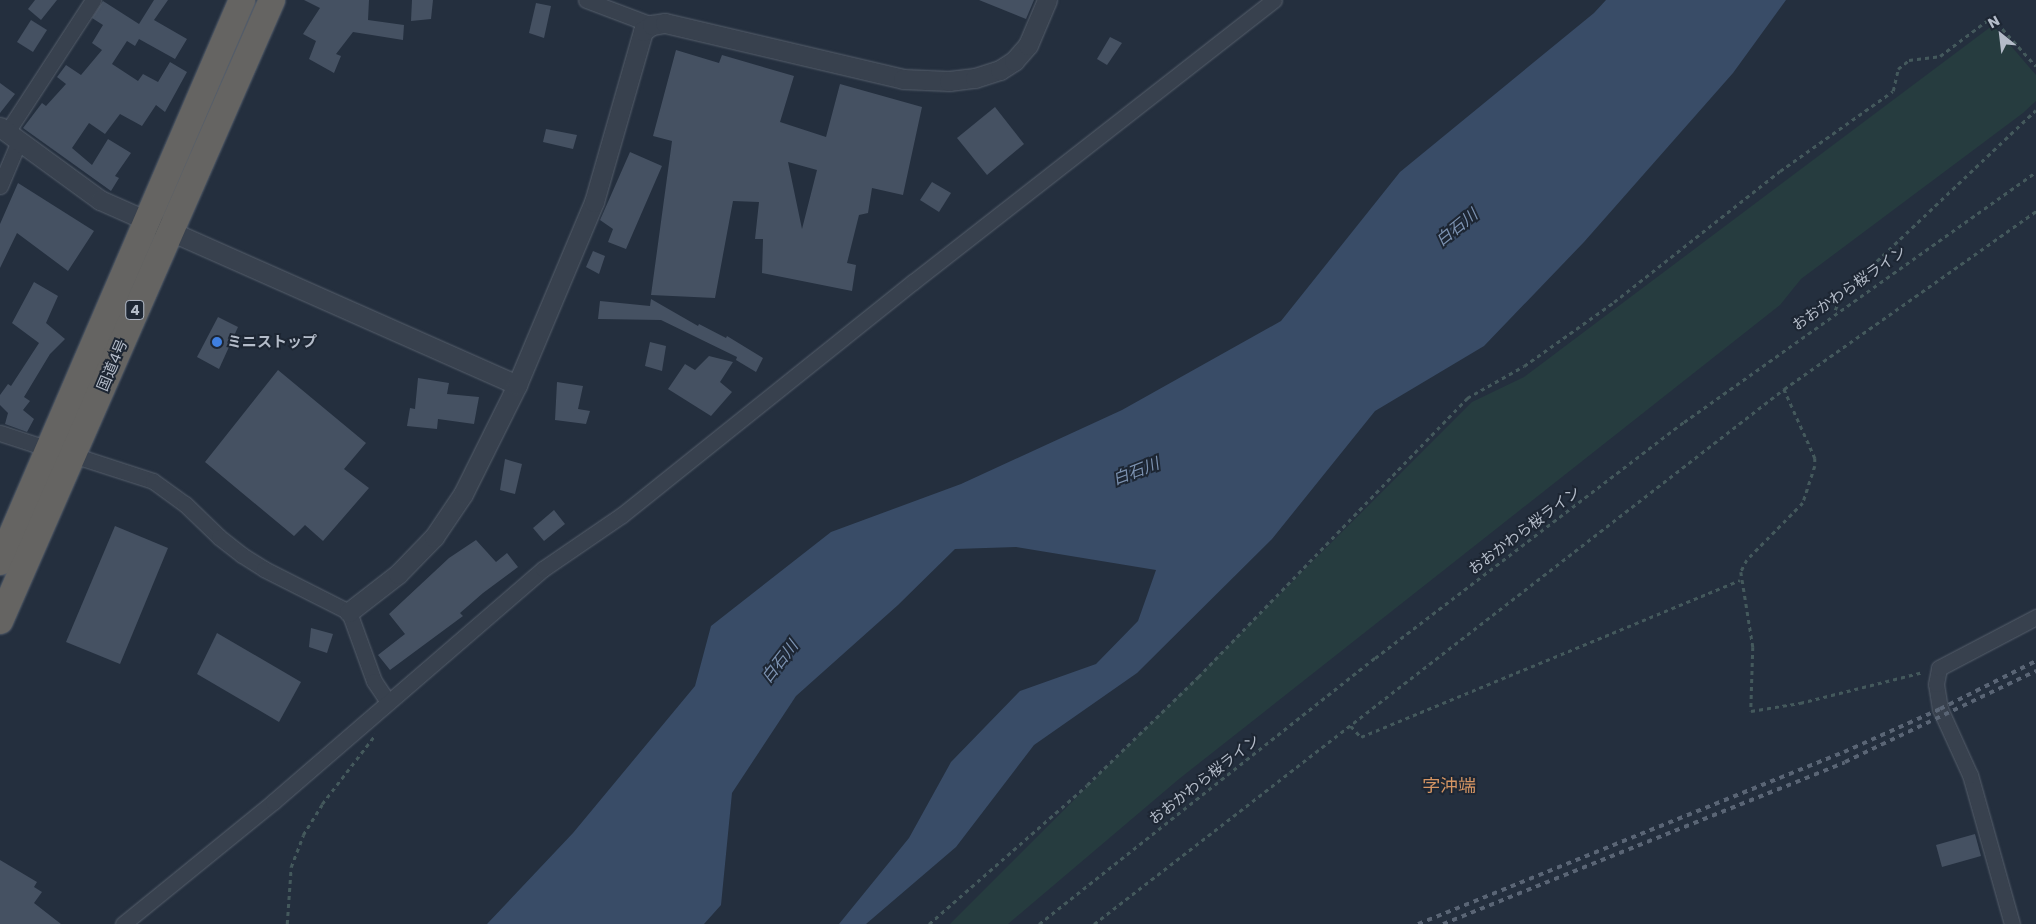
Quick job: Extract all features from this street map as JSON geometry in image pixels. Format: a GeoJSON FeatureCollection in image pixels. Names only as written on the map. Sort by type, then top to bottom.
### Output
{"type":"FeatureCollection","features":[{"type":"Feature","properties":{"kind":"highway","name":"国道4号"},"geometry":{"type":"LineString","coordinates":[[0,621],[147,222],[242,0]]}},
{"type":"Feature","properties":{"kind":"highway","name":"国道4号"},"geometry":{"type":"LineString","coordinates":[[0,562],[61,452],[171,230],[272,0]]}},
{"type":"Feature","properties":{"kind":"street"},"geometry":{"type":"LineString","coordinates":[[0,186],[9,134],[94,0]]}},
{"type":"Feature","properties":{"kind":"street"},"geometry":{"type":"LineString","coordinates":[[586,0],[652,25]]}},
{"type":"Feature","properties":{"kind":"street"},"geometry":{"type":"LineString","coordinates":[[349,612],[398,574],[434,538],[463,494],[517,385],[594,202],[643,31],[652,25],[665,23],[903,79],[948,82],[984,76],[1014,61],[1028,45],[1047,0]]}},
{"type":"Feature","properties":{"kind":"street"},"geometry":{"type":"LineString","coordinates":[[123,924],[273,802],[543,569],[622,515],[913,282],[1274,0]]}},
{"type":"Feature","properties":{"kind":"street"},"geometry":{"type":"LineString","coordinates":[[9,134],[100,200],[517,385]]}},
{"type":"Feature","properties":{"kind":"street"},"geometry":{"type":"LineString","coordinates":[[0,433],[153,481],[185,504],[219,537],[242,555],[264,569],[349,612],[374,681],[388,702]]}},
{"type":"Feature","properties":{"kind":"street"},"geometry":{"type":"LineString","coordinates":[[2012,924],[1966,760],[1940,709],[1936,684],[1939,668],[2036,617]]}},
{"type":"Feature","properties":{"kind":"path"},"geometry":{"type":"LineString","coordinates":[[930,924],[1087,785],[1198,677],[1467,398],[1524,366],[1561,340],[1780,171],[1893,91],[1898,69],[1908,60],[1940,56],[1992,17],[2036,66]]}},
{"type":"Feature","properties":{"kind":"path"},"geometry":{"type":"LineString","coordinates":[[1834,312],[1842,294],[2036,110]]}},
{"type":"Feature","properties":{"kind":"path","name":"おおかわら桜ライン"},"geometry":{"type":"LineString","coordinates":[[1039,924],[1390,646],[1684,422],[1834,312],[2036,172]]}},
{"type":"Feature","properties":{"kind":"path"},"geometry":{"type":"LineString","coordinates":[[1094,924],[1784,389],[2036,210]]}},
{"type":"Feature","properties":{"kind":"path"},"geometry":{"type":"LineString","coordinates":[[1784,389],[1815,458],[1803,503],[1747,560],[1740,580],[1753,646],[1751,711],[1800,703],[1939,668]]}},
{"type":"Feature","properties":{"kind":"path"},"geometry":{"type":"LineString","coordinates":[[1350,726],[1361,737],[1740,580]]}},
{"type":"Feature","properties":{"kind":"path"},"geometry":{"type":"LineString","coordinates":[[287,924],[291,867],[303,835],[322,804],[373,740],[388,702]]}},
{"type":"Feature","properties":{"kind":"green space"},"geometry":{"type":"Polygon","coordinates":[[[1993,25],[2036,75],[2036,101],[2023,113],[1801,279],[1780,305],[1179,779],[1008,924],[950,924],[1472,402],[1524,377],[1993,25]]]}},
{"type":"Feature","properties":{"kind":"water","name":"白石川"},"geometry":{"type":"Polygon","coordinates":[[[1606,0],[1786,0],[1733,73],[1584,242],[1484,346],[1375,411],[1272,539],[1137,673],[1034,745],[956,847],[866,924],[839,924],[909,838],[951,762],[1020,691],[1096,664],[1138,621],[1156,570],[1016,547],[955,549],[898,605],[796,696],[732,793],[721,905],[704,924],[487,924],[573,833],[695,686],[711,626],[831,532],[961,484],[1122,410],[1281,321],[1400,172],[1594,13],[1606,0]]]}},
{"type":"Feature","properties":{"kind":"building"},"geometry":{"type":"Polygon","coordinates":[[[35,0],[57,0],[41,20],[28,9],[35,0]]]}},
{"type":"Feature","properties":{"kind":"building"},"geometry":{"type":"Polygon","coordinates":[[[154,0],[168,0],[154,20],[187,39],[175,59],[139,39],[135,46],[127,41],[112,64],[138,81],[143,74],[158,82],[170,62],[187,72],[165,112],[156,105],[142,126],[120,114],[105,134],[89,123],[72,148],[92,165],[108,139],[131,153],[115,176],[119,178],[111,191],[23,128],[42,103],[46,106],[66,84],[57,77],[66,65],[81,75],[102,50],[92,43],[103,25],[92,18],[103,1],[139,24],[154,0]]]}},
{"type":"Feature","properties":{"kind":"building"},"geometry":{"type":"Polygon","coordinates":[[[304,0],[369,0],[368,20],[404,25],[403,40],[353,32],[336,54],[341,56],[334,73],[309,59],[316,41],[303,34],[320,8],[304,0]]]}},
{"type":"Feature","properties":{"kind":"building"},"geometry":{"type":"Polygon","coordinates":[[[412,0],[433,0],[431,19],[411,21],[412,0]]]}},
{"type":"Feature","properties":{"kind":"building"},"geometry":{"type":"Polygon","coordinates":[[[979,0],[1034,0],[1026,19],[979,0]]]}},
{"type":"Feature","properties":{"kind":"building"},"geometry":{"type":"Polygon","coordinates":[[[536,3],[551,6],[544,38],[529,33],[536,3]]]}},
{"type":"Feature","properties":{"kind":"building"},"geometry":{"type":"Polygon","coordinates":[[[31,20],[47,30],[33,52],[17,42],[31,20]]]}},
{"type":"Feature","properties":{"kind":"building"},"geometry":{"type":"Polygon","coordinates":[[[1110,37],[1122,43],[1107,65],[1097,59],[1110,37]]]}},
{"type":"Feature","properties":{"kind":"building"},"geometry":{"type":"Polygon","coordinates":[[[676,50],[719,63],[722,55],[794,76],[780,122],[826,137],[840,84],[922,107],[903,195],[872,188],[868,213],[859,215],[847,263],[856,265],[852,291],[762,273],[763,239],[755,239],[759,202],[733,201],[715,298],[651,295],[672,141],[653,136],[676,50]],[[788,162],[802,229],[817,170],[788,162]]]}},
{"type":"Feature","properties":{"kind":"building"},"geometry":{"type":"Polygon","coordinates":[[[0,83],[15,94],[0,113],[0,83]]]}},
{"type":"Feature","properties":{"kind":"building"},"geometry":{"type":"Polygon","coordinates":[[[995,107],[1024,144],[987,175],[957,138],[995,107]]]}},
{"type":"Feature","properties":{"kind":"building"},"geometry":{"type":"Polygon","coordinates":[[[546,129],[577,135],[573,149],[543,142],[546,129]]]}},
{"type":"Feature","properties":{"kind":"building"},"geometry":{"type":"Polygon","coordinates":[[[630,152],[662,166],[626,249],[608,242],[613,229],[600,220],[630,152]]]}},
{"type":"Feature","properties":{"kind":"building"},"geometry":{"type":"Polygon","coordinates":[[[932,182],[951,193],[939,212],[920,200],[932,182]]]}},
{"type":"Feature","properties":{"kind":"building"},"geometry":{"type":"Polygon","coordinates":[[[18,183],[94,231],[68,271],[17,233],[0,268],[0,224],[18,183]]]}},
{"type":"Feature","properties":{"kind":"building"},"geometry":{"type":"Polygon","coordinates":[[[593,251],[605,256],[599,274],[586,267],[593,251]]]}},
{"type":"Feature","properties":{"kind":"building"},"geometry":{"type":"Polygon","coordinates":[[[34,282],[58,296],[46,323],[65,339],[50,354],[24,397],[30,401],[23,410],[34,419],[27,432],[5,424],[8,413],[0,405],[0,395],[8,384],[11,386],[39,343],[12,323],[34,282]]]}},
{"type":"Feature","properties":{"kind":"building"},"geometry":{"type":"Polygon","coordinates":[[[651,299],[698,326],[699,324],[726,338],[727,336],[763,358],[756,372],[736,360],[737,357],[661,320],[598,319],[600,301],[650,306],[651,299]]]}},
{"type":"Feature","properties":{"kind":"building"},"geometry":{"type":"Polygon","coordinates":[[[218,317],[238,327],[219,369],[197,357],[218,317]]]}},
{"type":"Feature","properties":{"kind":"building"},"geometry":{"type":"Polygon","coordinates":[[[650,342],[666,346],[662,371],[645,366],[650,342]]]}},
{"type":"Feature","properties":{"kind":"building"},"geometry":{"type":"Polygon","coordinates":[[[709,356],[733,362],[720,382],[732,392],[711,416],[668,389],[685,364],[695,370],[709,356]]]}},
{"type":"Feature","properties":{"kind":"building"},"geometry":{"type":"Polygon","coordinates":[[[278,370],[366,443],[344,469],[369,488],[323,541],[305,525],[294,536],[205,462],[278,370]]]}},
{"type":"Feature","properties":{"kind":"building"},"geometry":{"type":"Polygon","coordinates":[[[418,378],[449,383],[447,394],[479,397],[474,424],[438,419],[437,429],[407,426],[410,408],[415,409],[418,378]]]}},
{"type":"Feature","properties":{"kind":"building"},"geometry":{"type":"Polygon","coordinates":[[[557,382],[583,386],[578,409],[590,411],[586,424],[555,420],[557,382]]]}},
{"type":"Feature","properties":{"kind":"building"},"geometry":{"type":"Polygon","coordinates":[[[505,459],[522,464],[515,494],[500,490],[505,459]]]}},
{"type":"Feature","properties":{"kind":"building"},"geometry":{"type":"Polygon","coordinates":[[[554,510],[565,524],[544,541],[533,528],[554,510]]]}},
{"type":"Feature","properties":{"kind":"building"},"geometry":{"type":"Polygon","coordinates":[[[115,526],[168,548],[120,664],[66,642],[115,526]]]}},
{"type":"Feature","properties":{"kind":"building"},"geometry":{"type":"Polygon","coordinates":[[[476,540],[496,562],[507,553],[518,567],[460,613],[463,616],[390,670],[378,655],[405,634],[389,614],[449,558],[476,540]]]}},
{"type":"Feature","properties":{"kind":"building"},"geometry":{"type":"Polygon","coordinates":[[[311,628],[333,634],[327,653],[309,647],[311,628]]]}},
{"type":"Feature","properties":{"kind":"building"},"geometry":{"type":"Polygon","coordinates":[[[217,633],[301,682],[279,722],[197,674],[217,633]]]}},
{"type":"Feature","properties":{"kind":"building"},"geometry":{"type":"Polygon","coordinates":[[[1975,834],[1981,856],[1942,867],[1936,845],[1975,834]]]}},
{"type":"Feature","properties":{"kind":"building"},"geometry":{"type":"Polygon","coordinates":[[[0,860],[37,882],[34,887],[42,892],[34,903],[61,924],[0,924],[0,860]]]}},
{"type":"Feature","properties":{"kind":"railway"},"geometry":{"type":"LineString","coordinates":[[1418,924],[1844,752],[1940,709],[2036,661]]}},
{"type":"Feature","properties":{"kind":"railway"},"geometry":{"type":"LineString","coordinates":[[1443,924],[1845,762],[2036,671]]}},
{"type":"Feature","properties":{"kind":"place","name":"ミニストップ"},"geometry":{"type":"Point","coordinates":[217,342]}},
{"type":"Feature","properties":{"kind":"district","name":"字沖端"},"geometry":{"type":"Point","coordinates":[1449,786]}}]}
